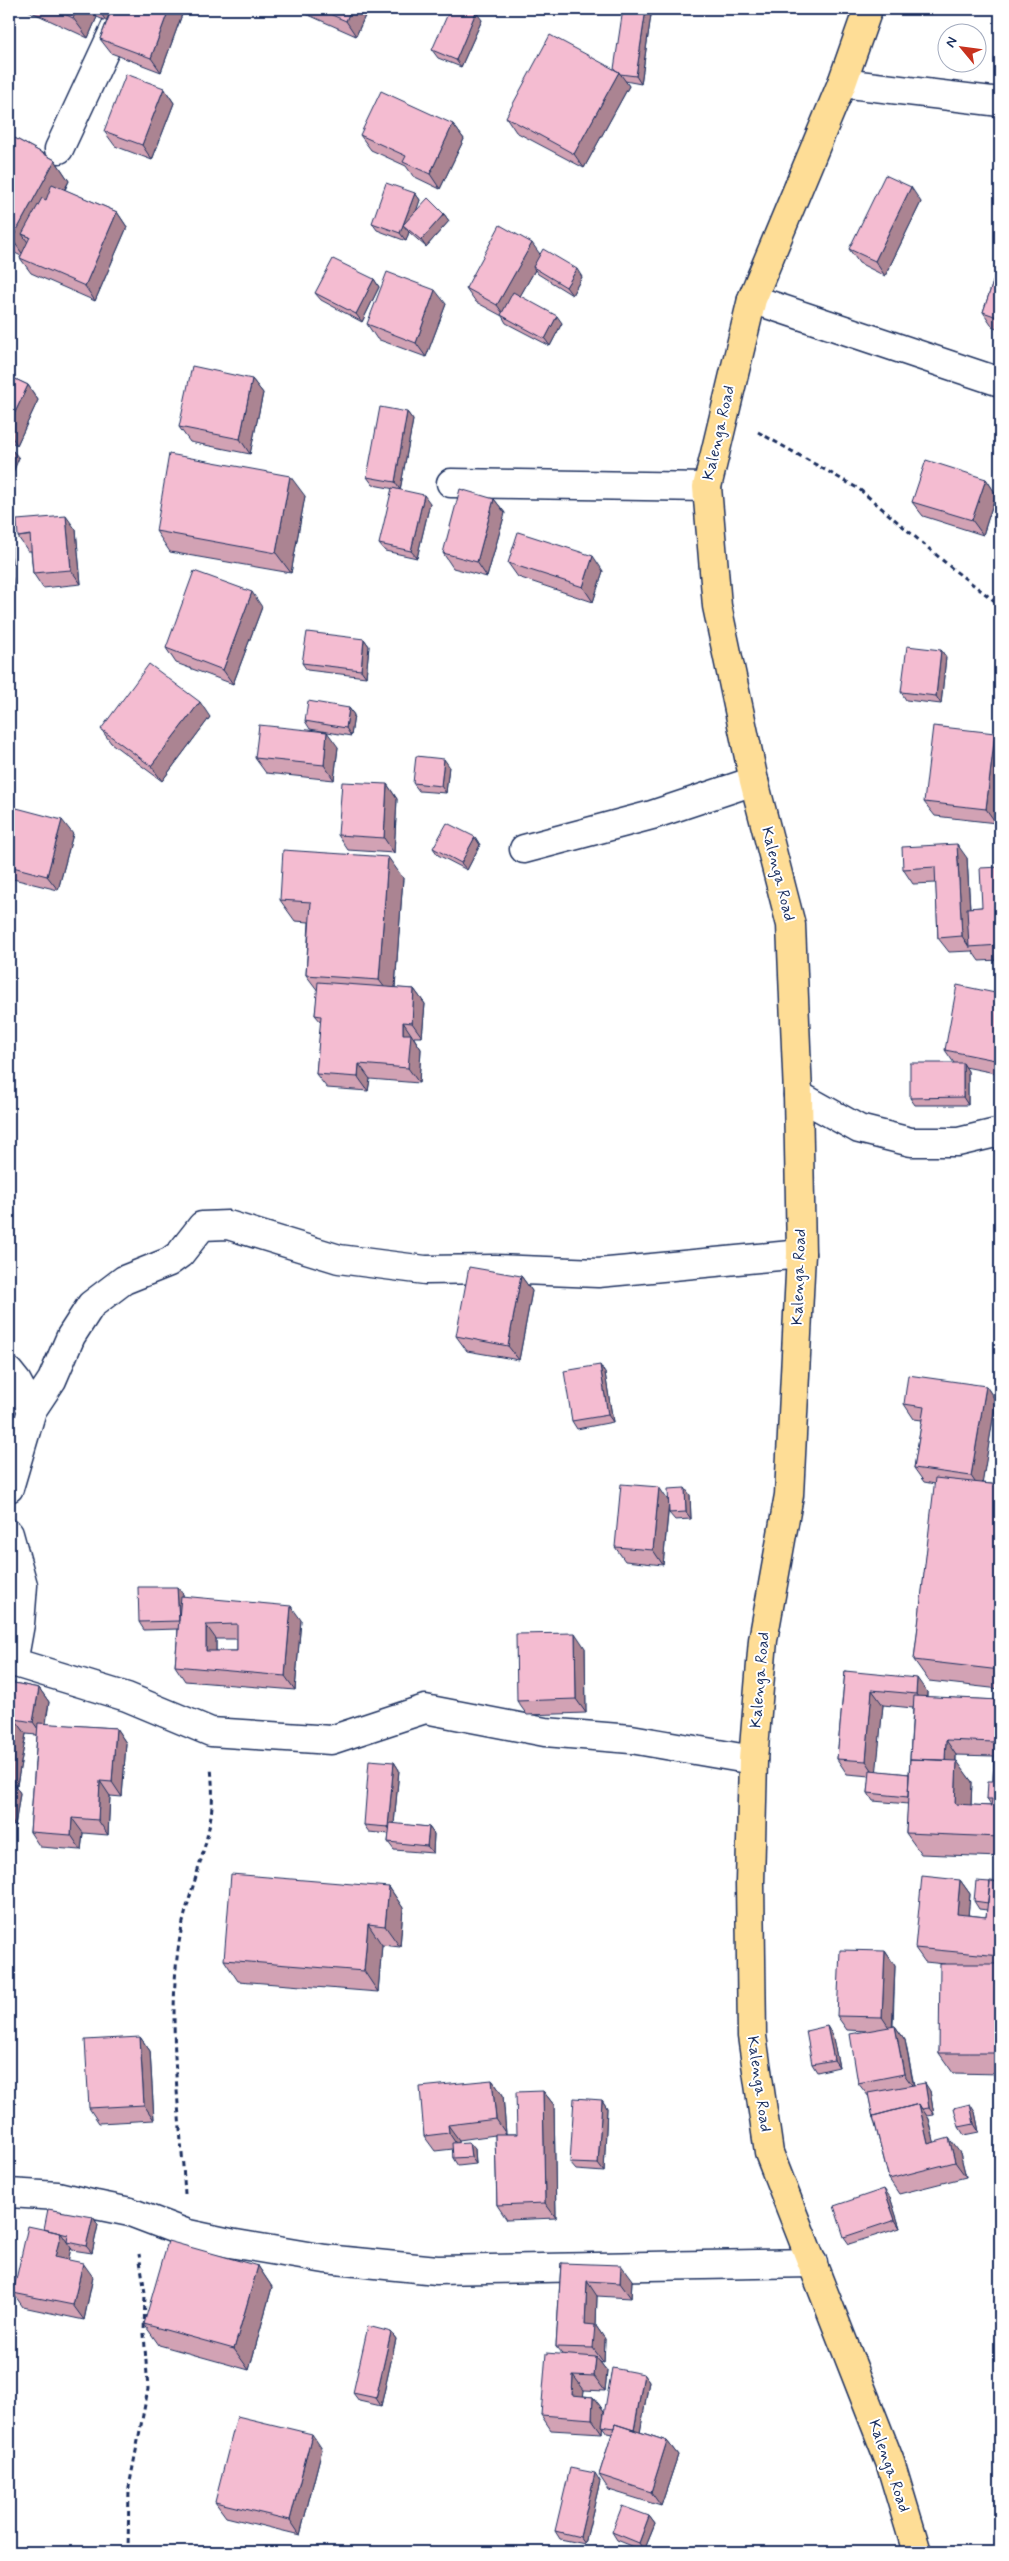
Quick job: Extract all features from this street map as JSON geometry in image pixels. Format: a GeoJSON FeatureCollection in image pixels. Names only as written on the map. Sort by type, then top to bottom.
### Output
{"type":"FeatureCollection","features":[{"type":"Feature","properties":{"kind":"main road","name":"Kalenga Road"},"geometry":{"type":"LineString","coordinates":[[868,9],[842,83],[752,299],[707,486],[717,606],[754,780],[791,925],[798,1095],[801,1254],[789,1495],[763,1640],[753,1760],[750,1883],[752,2036],[769,2153],[890,2462],[917,2552]]}},
{"type":"Feature","properties":{"kind":"street"},"geometry":{"type":"LineString","coordinates":[[59,149],[124,9]]}},
{"type":"Feature","properties":{"kind":"street"},"geometry":{"type":"LineString","coordinates":[[842,83],[1000,102]]}},
{"type":"Feature","properties":{"kind":"street"},"geometry":{"type":"LineString","coordinates":[[752,299],[1000,382]]}},
{"type":"Feature","properties":{"kind":"street"},"geometry":{"type":"LineString","coordinates":[[451,484],[707,486]]}},
{"type":"Feature","properties":{"kind":"street"},"geometry":{"type":"LineString","coordinates":[[524,849],[652,815],[754,780]]}},
{"type":"Feature","properties":{"kind":"street"},"geometry":{"type":"LineString","coordinates":[[798,1095],[859,1129],[911,1142],[958,1142],[1000,1132]]}},
{"type":"Feature","properties":{"kind":"street"},"geometry":{"type":"LineString","coordinates":[[9,1488],[32,1410],[52,1380],[71,1336],[91,1305],[124,1280],[169,1262],[180,1254],[202,1226],[228,1225],[339,1259],[425,1270],[495,1269],[598,1273],[801,1254]]}},
{"type":"Feature","properties":{"kind":"street"},"geometry":{"type":"LineString","coordinates":[[9,1372],[17,1382],[32,1410]]}},
{"type":"Feature","properties":{"kind":"street"},"geometry":{"type":"LineString","coordinates":[[9,1534],[23,1585],[20,1624],[11,1662],[127,1697],[211,1732],[331,1740],[426,1709],[545,1732],[631,1739],[753,1760]]}},
{"type":"Feature","properties":{"kind":"street"},"geometry":{"type":"LineString","coordinates":[[9,2193],[58,2196],[130,2212],[188,2234],[325,2259],[437,2270],[813,2263]]}},
{"type":"Feature","properties":{"kind":"path"},"geometry":{"type":"LineString","coordinates":[[724,413],[859,489],[954,570],[1000,605]]}},
{"type":"Feature","properties":{"kind":"path"},"geometry":{"type":"LineString","coordinates":[[188,2234],[175,2026],[175,1989],[179,1942],[203,1851],[212,1805],[211,1732]]}},
{"type":"Feature","properties":{"kind":"path"},"geometry":{"type":"LineString","coordinates":[[128,2552],[129,2487],[148,2389],[144,2334],[145,2293],[130,2212]]}},
{"type":"Feature","properties":{"kind":"building"},"geometry":{"type":"Polygon","coordinates":[[[54,9],[77,9],[73,18],[54,9]]]}},
{"type":"Feature","properties":{"kind":"building"},"geometry":{"type":"Polygon","coordinates":[[[112,9],[169,9],[151,58],[100,39],[112,9]]]}},
{"type":"Feature","properties":{"kind":"building"},"geometry":{"type":"Polygon","coordinates":[[[318,9],[351,9],[346,21],[318,9]]]}},
{"type":"Feature","properties":{"kind":"building"},"geometry":{"type":"Polygon","coordinates":[[[450,9],[469,9],[476,12],[456,60],[432,50],[450,9]]]}},
{"type":"Feature","properties":{"kind":"building"},"geometry":{"type":"Polygon","coordinates":[[[623,9],[646,9],[636,76],[620,74],[614,69],[623,9]]]}},
{"type":"Feature","properties":{"kind":"building"},"geometry":{"type":"Polygon","coordinates":[[[550,35],[619,72],[574,154],[506,117],[550,35]]]}},
{"type":"Feature","properties":{"kind":"building"},"geometry":{"type":"Polygon","coordinates":[[[126,74],[164,88],[142,145],[104,131],[126,74]]]}},
{"type":"Feature","properties":{"kind":"building"},"geometry":{"type":"Polygon","coordinates":[[[381,91],[453,124],[430,174],[403,162],[406,156],[360,135],[381,91]]]}},
{"type":"Feature","properties":{"kind":"building"},"geometry":{"type":"Polygon","coordinates":[[[9,135],[55,160],[12,239],[9,237],[9,135]]]}},
{"type":"Feature","properties":{"kind":"building"},"geometry":{"type":"Polygon","coordinates":[[[885,175],[911,187],[875,261],[849,249],[885,175]]]}},
{"type":"Feature","properties":{"kind":"building"},"geometry":{"type":"Polygon","coordinates":[[[386,183],[415,193],[400,233],[372,223],[386,183]]]}},
{"type":"Feature","properties":{"kind":"building"},"geometry":{"type":"Polygon","coordinates":[[[52,184],[117,212],[85,286],[20,258],[30,237],[22,234],[42,198],[46,200],[52,184]]]}},
{"type":"Feature","properties":{"kind":"building"},"geometry":{"type":"Polygon","coordinates":[[[428,198],[444,214],[421,240],[403,225],[428,198]]]}},
{"type":"Feature","properties":{"kind":"building"},"geometry":{"type":"Polygon","coordinates":[[[500,225],[532,243],[497,305],[466,288],[500,225]]]}},
{"type":"Feature","properties":{"kind":"building"},"geometry":{"type":"Polygon","coordinates":[[[543,249],[577,269],[566,287],[533,267],[543,249]]]}},
{"type":"Feature","properties":{"kind":"building"},"geometry":{"type":"Polygon","coordinates":[[[333,259],[374,279],[356,314],[315,293],[333,259]]]}},
{"type":"Feature","properties":{"kind":"building"},"geometry":{"type":"Polygon","coordinates":[[[1000,261],[1000,318],[983,312],[1000,261]]]}},
{"type":"Feature","properties":{"kind":"building"},"geometry":{"type":"Polygon","coordinates":[[[387,272],[435,290],[416,343],[367,324],[387,272]]]}},
{"type":"Feature","properties":{"kind":"building"},"geometry":{"type":"Polygon","coordinates":[[[513,292],[557,316],[545,339],[501,315],[513,292]]]}},
{"type":"Feature","properties":{"kind":"building"},"geometry":{"type":"Polygon","coordinates":[[[192,366],[252,379],[240,439],[179,427],[192,366]]]}},
{"type":"Feature","properties":{"kind":"building"},"geometry":{"type":"Polygon","coordinates":[[[9,376],[28,385],[9,425],[9,376]]]}},
{"type":"Feature","properties":{"kind":"building"},"geometry":{"type":"Polygon","coordinates":[[[380,407],[407,412],[395,482],[367,477],[380,407]]]}},
{"type":"Feature","properties":{"kind":"building"},"geometry":{"type":"Polygon","coordinates":[[[9,449],[13,451],[9,462],[9,449]]]}},
{"type":"Feature","properties":{"kind":"building"},"geometry":{"type":"Polygon","coordinates":[[[169,454],[290,476],[276,553],[156,531],[169,454]]]}},
{"type":"Feature","properties":{"kind":"building"},"geometry":{"type":"Polygon","coordinates":[[[926,460],[986,479],[972,520],[912,502],[926,460]]]}},
{"type":"Feature","properties":{"kind":"building"},"geometry":{"type":"Polygon","coordinates":[[[392,488],[424,495],[411,551],[379,544],[392,488]]]}},
{"type":"Feature","properties":{"kind":"building"},"geometry":{"type":"Polygon","coordinates":[[[460,489],[494,499],[477,562],[443,553],[460,489]]]}},
{"type":"Feature","properties":{"kind":"building"},"geometry":{"type":"Polygon","coordinates":[[[66,516],[71,570],[33,573],[30,535],[18,537],[17,520],[66,516]]]}},
{"type":"Feature","properties":{"kind":"building"},"geometry":{"type":"Polygon","coordinates":[[[518,532],[593,556],[583,587],[508,563],[518,532]]]}},
{"type":"Feature","properties":{"kind":"building"},"geometry":{"type":"Polygon","coordinates":[[[194,571],[252,592],[223,670],[166,648],[194,571]]]}},
{"type":"Feature","properties":{"kind":"building"},"geometry":{"type":"Polygon","coordinates":[[[307,632],[364,639],[361,670],[302,663],[307,632]]]}},
{"type":"Feature","properties":{"kind":"building"},"geometry":{"type":"Polygon","coordinates":[[[907,646],[941,650],[936,696],[901,692],[907,646]]]}},
{"type":"Feature","properties":{"kind":"building"},"geometry":{"type":"Polygon","coordinates":[[[149,664],[200,702],[151,766],[101,729],[149,664]]]}},
{"type":"Feature","properties":{"kind":"building"},"geometry":{"type":"Polygon","coordinates":[[[308,701],[349,708],[346,728],[305,721],[308,701]]]}},
{"type":"Feature","properties":{"kind":"building"},"geometry":{"type":"Polygon","coordinates":[[[259,725],[327,732],[324,765],[255,758],[259,725]]]}},
{"type":"Feature","properties":{"kind":"building"},"geometry":{"type":"Polygon","coordinates":[[[933,726],[995,733],[986,809],[924,802],[933,726]]]}},
{"type":"Feature","properties":{"kind":"building"},"geometry":{"type":"Polygon","coordinates":[[[416,756],[444,759],[441,786],[413,783],[416,756]]]}},
{"type":"Feature","properties":{"kind":"building"},"geometry":{"type":"Polygon","coordinates":[[[342,782],[387,784],[384,838],[338,835],[342,782]]]}},
{"type":"Feature","properties":{"kind":"building"},"geometry":{"type":"Polygon","coordinates":[[[9,806],[62,820],[47,876],[9,866],[9,806]]]}},
{"type":"Feature","properties":{"kind":"building"},"geometry":{"type":"Polygon","coordinates":[[[447,823],[475,837],[461,863],[433,848],[447,823]]]}},
{"type":"Feature","properties":{"kind":"building"},"geometry":{"type":"Polygon","coordinates":[[[957,844],[962,936],[938,938],[935,867],[903,869],[902,847],[957,844]]]}},
{"type":"Feature","properties":{"kind":"building"},"geometry":{"type":"Polygon","coordinates":[[[283,850],[388,857],[379,980],[306,975],[311,902],[280,900],[283,850]]]}},
{"type":"Feature","properties":{"kind":"building"},"geometry":{"type":"Polygon","coordinates":[[[1000,867],[1000,945],[969,947],[967,908],[982,907],[980,868],[1000,867]]]}},
{"type":"Feature","properties":{"kind":"building"},"geometry":{"type":"Polygon","coordinates":[[[318,982],[414,989],[412,1023],[403,1022],[403,1034],[411,1034],[408,1068],[359,1064],[358,1077],[316,1074],[321,1016],[315,1015],[318,982]]]}},
{"type":"Feature","properties":{"kind":"building"},"geometry":{"type":"Polygon","coordinates":[[[957,985],[1000,994],[1000,1061],[945,1050],[957,985]]]}},
{"type":"Feature","properties":{"kind":"building"},"geometry":{"type":"Polygon","coordinates":[[[910,1063],[963,1063],[963,1097],[910,1098],[910,1063]]]}},
{"type":"Feature","properties":{"kind":"building"},"geometry":{"type":"Polygon","coordinates":[[[469,1267],[521,1276],[508,1346],[456,1336],[469,1267]]]}},
{"type":"Feature","properties":{"kind":"building"},"geometry":{"type":"Polygon","coordinates":[[[600,1365],[608,1415],[572,1421],[564,1371],[600,1365]]]}},
{"type":"Feature","properties":{"kind":"building"},"geometry":{"type":"Polygon","coordinates":[[[908,1375],[986,1386],[971,1476],[914,1468],[924,1407],[904,1404],[908,1375]]]}},
{"type":"Feature","properties":{"kind":"building"},"geometry":{"type":"Polygon","coordinates":[[[935,1478],[1000,1485],[1000,1670],[914,1660],[935,1478]]]}},
{"type":"Feature","properties":{"kind":"building"},"geometry":{"type":"Polygon","coordinates":[[[621,1484],[659,1487],[653,1550],[615,1547],[621,1484]]]}},
{"type":"Feature","properties":{"kind":"building"},"geometry":{"type":"Polygon","coordinates":[[[685,1488],[686,1512],[669,1513],[668,1489],[685,1488]]]}},
{"type":"Feature","properties":{"kind":"building"},"geometry":{"type":"Polygon","coordinates":[[[138,1587],[177,1587],[179,1621],[139,1622],[138,1587]]]}},
{"type":"Feature","properties":{"kind":"building"},"geometry":{"type":"Polygon","coordinates":[[[181,1596],[291,1606],[285,1676],[175,1666],[181,1596]],[[237,1624],[206,1625],[206,1651],[237,1651],[237,1624]]]}},
{"type":"Feature","properties":{"kind":"building"},"geometry":{"type":"Polygon","coordinates":[[[575,1633],[576,1699],[517,1701],[516,1634],[575,1633]]]}},
{"type":"Feature","properties":{"kind":"building"},"geometry":{"type":"Polygon","coordinates":[[[845,1671],[917,1678],[916,1694],[872,1690],[866,1761],[837,1759],[845,1671]]]}},
{"type":"Feature","properties":{"kind":"building"},"geometry":{"type":"Polygon","coordinates":[[[9,1682],[39,1688],[33,1722],[15,1719],[9,1759],[9,1682]]]}},
{"type":"Feature","properties":{"kind":"building"},"geometry":{"type":"Polygon","coordinates":[[[914,1696],[1000,1700],[1000,1739],[995,1738],[994,1742],[946,1740],[945,1760],[910,1759],[914,1696]]]}},
{"type":"Feature","properties":{"kind":"building"},"geometry":{"type":"Polygon","coordinates":[[[38,1723],[116,1728],[112,1782],[100,1781],[98,1820],[72,1818],[71,1835],[30,1832],[38,1723]]]}},
{"type":"Feature","properties":{"kind":"building"},"geometry":{"type":"Polygon","coordinates":[[[995,1738],[1000,1739],[1000,1837],[906,1833],[910,1759],[957,1761],[955,1804],[991,1806],[992,1799],[987,1799],[988,1781],[993,1781],[995,1738]]]}},
{"type":"Feature","properties":{"kind":"building"},"geometry":{"type":"Polygon","coordinates":[[[369,1760],[394,1762],[388,1827],[364,1825],[369,1760]]]}},
{"type":"Feature","properties":{"kind":"building"},"geometry":{"type":"Polygon","coordinates":[[[870,1770],[909,1774],[908,1797],[868,1793],[870,1770]]]}},
{"type":"Feature","properties":{"kind":"building"},"geometry":{"type":"Polygon","coordinates":[[[390,1823],[429,1827],[427,1846],[388,1842],[390,1823]]]}},
{"type":"Feature","properties":{"kind":"building"},"geometry":{"type":"Polygon","coordinates":[[[231,1874],[389,1887],[385,1926],[368,1924],[364,1971],[224,1960],[231,1874]]]}},
{"type":"Feature","properties":{"kind":"building"},"geometry":{"type":"Polygon","coordinates":[[[922,1876],[960,1880],[957,1914],[986,1917],[990,1881],[1000,1882],[1000,1956],[915,1948],[922,1876]]]}},
{"type":"Feature","properties":{"kind":"building"},"geometry":{"type":"Polygon","coordinates":[[[976,1881],[990,1882],[988,1903],[974,1901],[976,1881]]]}},
{"type":"Feature","properties":{"kind":"building"},"geometry":{"type":"Polygon","coordinates":[[[840,1950],[885,1951],[882,2017],[837,2016],[840,1950]]]}},
{"type":"Feature","properties":{"kind":"building"},"geometry":{"type":"Polygon","coordinates":[[[940,1964],[1000,1964],[1000,2053],[939,2053],[940,1964]]]}},
{"type":"Feature","properties":{"kind":"building"},"geometry":{"type":"Polygon","coordinates":[[[827,2026],[834,2060],[812,2064],[806,2031],[827,2026]]]}},
{"type":"Feature","properties":{"kind":"building"},"geometry":{"type":"Polygon","coordinates":[[[895,2026],[904,2074],[858,2083],[850,2034],[895,2026]]]}},
{"type":"Feature","properties":{"kind":"building"},"geometry":{"type":"Polygon","coordinates":[[[140,2037],[144,2105],[89,2108],[85,2040],[140,2037]]]}},
{"type":"Feature","properties":{"kind":"building"},"geometry":{"type":"Polygon","coordinates":[[[492,2080],[496,2119],[448,2125],[449,2133],[424,2136],[420,2087],[492,2080]]]}},
{"type":"Feature","properties":{"kind":"building"},"geometry":{"type":"Polygon","coordinates":[[[925,2083],[929,2108],[922,2109],[919,2104],[873,2116],[873,2118],[868,2093],[925,2083]]]}},
{"type":"Feature","properties":{"kind":"building"},"geometry":{"type":"Polygon","coordinates":[[[543,2091],[545,2203],[497,2205],[495,2134],[517,2134],[516,2092],[543,2091]]]}},
{"type":"Feature","properties":{"kind":"building"},"geometry":{"type":"Polygon","coordinates":[[[574,2098],[602,2100],[598,2164],[570,2163],[574,2098]]]}},
{"type":"Feature","properties":{"kind":"building"},"geometry":{"type":"Polygon","coordinates":[[[919,2104],[928,2144],[949,2138],[955,2162],[889,2179],[873,2116],[919,2104]]]}},
{"type":"Feature","properties":{"kind":"building"},"geometry":{"type":"Polygon","coordinates":[[[970,2104],[974,2124],[959,2127],[954,2108],[970,2104]]]}},
{"type":"Feature","properties":{"kind":"building"},"geometry":{"type":"Polygon","coordinates":[[[469,2142],[471,2157],[453,2158],[452,2143],[469,2142]]]}},
{"type":"Feature","properties":{"kind":"building"},"geometry":{"type":"Polygon","coordinates":[[[884,2189],[895,2220],[844,2237],[834,2206],[884,2189]]]}},
{"type":"Feature","properties":{"kind":"building"},"geometry":{"type":"Polygon","coordinates":[[[48,2209],[93,2217],[86,2246],[67,2242],[68,2235],[44,2229],[48,2209]]]}},
{"type":"Feature","properties":{"kind":"building"},"geometry":{"type":"Polygon","coordinates":[[[28,2226],[61,2233],[55,2257],[83,2263],[73,2305],[13,2293],[28,2226]]]}},
{"type":"Feature","properties":{"kind":"building"},"geometry":{"type":"Polygon","coordinates":[[[168,2241],[258,2266],[234,2349],[144,2324],[168,2241]]]}},
{"type":"Feature","properties":{"kind":"building"},"geometry":{"type":"Polygon","coordinates":[[[561,2263],[621,2265],[620,2283],[587,2281],[585,2324],[595,2325],[593,2348],[556,2347],[561,2263]]]}},
{"type":"Feature","properties":{"kind":"building"},"geometry":{"type":"Polygon","coordinates":[[[368,2326],[391,2332],[376,2398],[353,2393],[368,2326]]]}},
{"type":"Feature","properties":{"kind":"building"},"geometry":{"type":"Polygon","coordinates":[[[546,2353],[596,2357],[594,2376],[573,2375],[572,2395],[593,2397],[592,2419],[541,2415],[546,2353]]]}},
{"type":"Feature","properties":{"kind":"building"},"geometry":{"type":"Polygon","coordinates":[[[612,2368],[644,2374],[634,2430],[615,2424],[614,2428],[602,2426],[612,2368]]]}},
{"type":"Feature","properties":{"kind":"building"},"geometry":{"type":"Polygon","coordinates":[[[237,2416],[312,2434],[290,2520],[215,2502],[237,2416]]]}},
{"type":"Feature","properties":{"kind":"building"},"geometry":{"type":"Polygon","coordinates":[[[615,2424],[667,2441],[651,2492],[599,2475],[615,2424]]]}},
{"type":"Feature","properties":{"kind":"building"},"geometry":{"type":"Polygon","coordinates":[[[570,2468],[595,2473],[580,2537],[555,2531],[570,2468]]]}},
{"type":"Feature","properties":{"kind":"building"},"geometry":{"type":"Polygon","coordinates":[[[622,2506],[649,2516],[639,2543],[612,2532],[622,2506]]]}}]}
